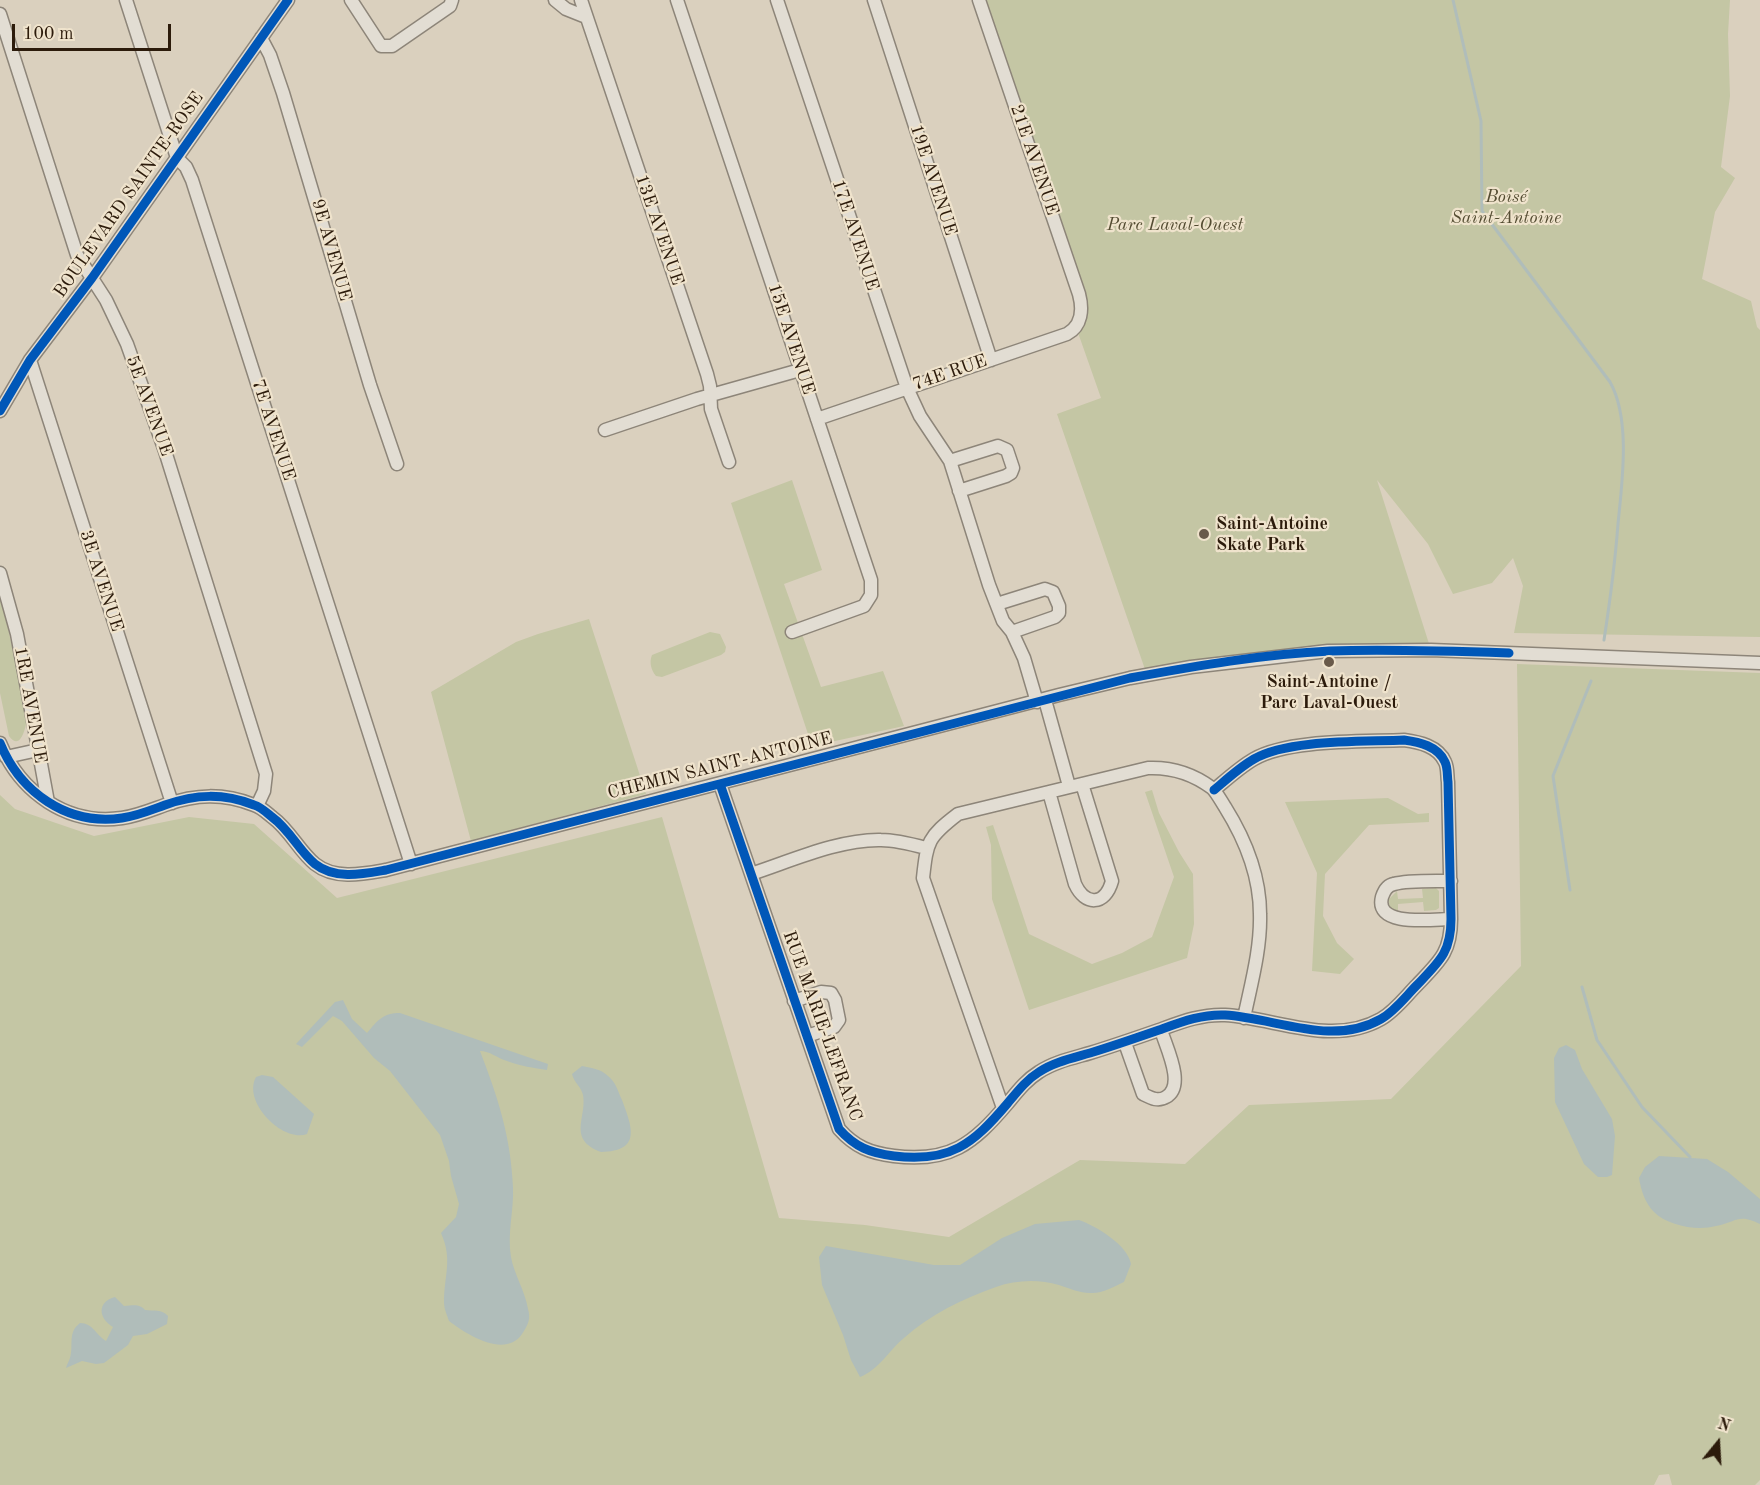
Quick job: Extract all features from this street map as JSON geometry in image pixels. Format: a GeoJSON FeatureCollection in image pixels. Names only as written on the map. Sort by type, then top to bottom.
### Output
{"type":"FeatureCollection","features":[{"type":"Feature","properties":{"kind":"street","name":"7E AVENUE"},"geometry":{"type":"LineString","coordinates":[[126,0],[177,158],[186,167],[192,180],[411,864]]}},
{"type":"Feature","properties":{"kind":"street","name":"BOULEVARD SAINTE-ROSE"},"geometry":{"type":"LineString","coordinates":[[0,411],[30,360],[92,278],[288,0]]}},
{"type":"Feature","properties":{"kind":"street"},"geometry":{"type":"LineString","coordinates":[[351,0],[381,46],[392,46],[450,6],[452,0]]}},
{"type":"Feature","properties":{"kind":"street"},"geometry":{"type":"LineString","coordinates":[[555,0],[566,9],[586,17]]}},
{"type":"Feature","properties":{"kind":"street","name":"13E AVENUE"},"geometry":{"type":"LineString","coordinates":[[580,0],[707,374],[711,409],[729,462]]}},
{"type":"Feature","properties":{"kind":"street","name":"15E AVENUE"},"geometry":{"type":"LineString","coordinates":[[677,0],[871,580],[871,595],[864,606],[792,632]]}},
{"type":"Feature","properties":{"kind":"street","name":"17E AVENUE"},"geometry":{"type":"LineString","coordinates":[[777,0],[907,388],[920,416],[950,461],[1003,621],[1012,633],[1024,658],[1076,785],[1112,882],[1109,893],[1101,899],[1089,900],[1080,894],[1075,884],[1048,792]]}},
{"type":"Feature","properties":{"kind":"street","name":"19E AVENUE"},"geometry":{"type":"LineString","coordinates":[[874,0],[991,360]]}},
{"type":"Feature","properties":{"kind":"street","name":"21E AVENUE"},"geometry":{"type":"LineString","coordinates":[[979,0],[1079,294],[1081,312],[1079,320]]}},
{"type":"Feature","properties":{"kind":"street","name":"5E AVENUE"},"geometry":{"type":"LineString","coordinates":[[0,15],[78,255],[106,300],[127,344],[161,440],[267,774],[264,791],[257,806]]}},
{"type":"Feature","properties":{"kind":"street","name":"9E AVENUE"},"geometry":{"type":"LineString","coordinates":[[261,38],[270,55],[283,93],[370,384],[397,464]]}},
{"type":"Feature","properties":{"kind":"street","name":"74E RUE"},"geometry":{"type":"LineString","coordinates":[[816,419],[1067,334],[1072,331],[1079,320]]}},
{"type":"Feature","properties":{"kind":"street","name":"3E AVENUE"},"geometry":{"type":"LineString","coordinates":[[30,360],[172,802]]}},
{"type":"Feature","properties":{"kind":"street"},"geometry":{"type":"LineString","coordinates":[[605,429],[711,395],[800,370]]}},
{"type":"Feature","properties":{"kind":"street"},"geometry":{"type":"LineString","coordinates":[[950,461],[998,446],[1007,450],[1013,468],[1006,476],[958,490]]}},
{"type":"Feature","properties":{"kind":"street","name":"1RE AVENUE"},"geometry":{"type":"LineString","coordinates":[[0,573],[17,634],[48,802]]}},
{"type":"Feature","properties":{"kind":"street"},"geometry":{"type":"LineString","coordinates":[[997,604],[1045,589],[1053,592],[1059,606],[1059,613],[1055,617],[1012,633]]}},
{"type":"Feature","properties":{"kind":"street","name":"CHEMIN SAINT-ANTOINE"},"geometry":{"type":"LineString","coordinates":[[0,743],[6,757],[28,787],[65,812],[98,819],[121,818],[137,815],[172,802],[211,795],[231,797],[257,806],[280,823],[316,865],[344,875],[363,874],[411,864],[1130,678],[1191,667],[1328,651],[1443,650],[1760,663]]}},
{"type":"Feature","properties":{"kind":"street","name":"RUE MARIE-LEFRANC"},"geometry":{"type":"LineString","coordinates":[[720,784],[839,1129],[850,1142],[865,1149],[902,1157],[923,1158],[943,1155],[977,1137],[1026,1082],[1039,1071],[1191,1019],[1209,1016],[1244,1018],[1291,1028],[1337,1030],[1367,1025],[1382,1019],[1434,967],[1446,951],[1451,937],[1448,782],[1445,762],[1435,750],[1420,742],[1404,740],[1296,746],[1275,750],[1256,758],[1214,790]]}},
{"type":"Feature","properties":{"kind":"street"},"geometry":{"type":"LineString","coordinates":[[6,757],[38,750]]}},
{"type":"Feature","properties":{"kind":"street"},"geometry":{"type":"LineString","coordinates":[[1003,1108],[923,878],[926,848],[939,829],[958,814],[1148,768],[1180,770],[1214,790],[1240,832],[1257,886],[1260,932],[1244,1018]]}},
{"type":"Feature","properties":{"kind":"street"},"geometry":{"type":"LineString","coordinates":[[751,874],[837,846],[855,843],[879,840],[898,841],[926,848]]}},
{"type":"Feature","properties":{"kind":"street"},"geometry":{"type":"LineString","coordinates":[[1451,881],[1392,884],[1384,890],[1381,900],[1382,909],[1388,916],[1398,919],[1451,919]]}},
{"type":"Feature","properties":{"kind":"street","name":"RUE MARIE-LEFRANC"},"geometry":{"type":"LineString","coordinates":[[794,1000],[821,992],[831,993],[836,1000],[839,1020],[834,1027],[807,1036]]}},
{"type":"Feature","properties":{"kind":"street"},"geometry":{"type":"LineString","coordinates":[[1125,1043],[1143,1094],[1153,1100],[1163,1099],[1171,1094],[1176,1084],[1161,1029]]}},
{"type":"Feature","properties":{"kind":"green space"},"geometry":{"type":"Polygon","coordinates":[[[983,0],[1730,0],[1728,34],[1730,96],[1721,167],[1735,178],[1715,212],[1702,279],[1751,301],[1757,327],[1760,330],[1760,637],[1514,633],[1523,586],[1513,558],[1492,583],[1453,594],[1428,544],[1377,480],[1431,650],[1328,651],[1191,667],[1149,681],[1057,414],[1101,398],[1076,327],[1082,312],[983,0]]]}},
{"type":"Feature","properties":{"kind":"green space"},"geometry":{"type":"Polygon","coordinates":[[[792,480],[822,570],[784,584],[821,687],[883,671],[904,726],[812,746],[731,503],[792,480]]]}},
{"type":"Feature","properties":{"kind":"green space"},"geometry":{"type":"Polygon","coordinates":[[[0,589],[27,720],[21,737],[16,741],[9,736],[0,693],[0,589]]]}},
{"type":"Feature","properties":{"kind":"green space"},"geometry":{"type":"Polygon","coordinates":[[[589,619],[646,794],[471,841],[431,692],[516,642],[589,619]]]}},
{"type":"Feature","properties":{"kind":"green space"},"geometry":{"type":"Polygon","coordinates":[[[710,632],[720,634],[726,647],[725,652],[662,677],[656,676],[651,666],[652,655],[710,632]]]}},
{"type":"Feature","properties":{"kind":"green space"},"geometry":{"type":"Polygon","coordinates":[[[1517,664],[1760,673],[1760,1480],[1755,1485],[1672,1485],[1669,1474],[1659,1475],[1654,1485],[0,1485],[0,795],[15,809],[94,836],[189,817],[254,824],[337,898],[662,817],[779,1218],[865,1225],[949,1237],[1080,1160],[1185,1164],[1249,1105],[1391,1099],[1521,966],[1517,664]]]}},
{"type":"Feature","properties":{"kind":"green space"},"geometry":{"type":"Polygon","coordinates":[[[1152,790],[1159,813],[1193,874],[1194,924],[1187,958],[1029,1010],[992,899],[991,845],[986,827],[993,825],[1029,934],[1092,964],[1122,953],[1152,937],[1174,877],[1145,792],[1152,790]]]}},
{"type":"Feature","properties":{"kind":"green space"},"geometry":{"type":"Polygon","coordinates":[[[1388,798],[1418,814],[1429,813],[1429,822],[1369,825],[1325,874],[1323,916],[1337,943],[1354,959],[1340,974],[1312,971],[1317,873],[1285,802],[1388,798]]]}},
{"type":"Feature","properties":{"kind":"green space"},"geometry":{"type":"Polygon","coordinates":[[[1436,888],[1439,891],[1439,908],[1436,910],[1424,911],[1423,902],[1398,904],[1398,912],[1389,907],[1388,900],[1397,891],[1398,899],[1423,898],[1422,889],[1436,888]]]}},
{"type":"Feature","properties":{"kind":"shaded area"},"geometry":{"type":"Polygon","coordinates":[[[343,1000],[352,1019],[367,1033],[381,1018],[389,1014],[400,1013],[548,1064],[547,1070],[527,1067],[480,1051],[502,1118],[510,1152],[513,1196],[511,1257],[527,1302],[529,1316],[526,1328],[515,1341],[506,1344],[486,1342],[449,1321],[444,1303],[447,1251],[441,1233],[456,1217],[459,1204],[440,1135],[390,1071],[374,1058],[342,1021],[333,1016],[302,1047],[296,1044],[335,1002],[343,1000]]]}},
{"type":"Feature","properties":{"kind":"shaded area"},"geometry":{"type":"Polygon","coordinates":[[[1566,1045],[1575,1050],[1582,1069],[1612,1119],[1615,1136],[1612,1175],[1607,1177],[1598,1177],[1584,1164],[1555,1102],[1554,1058],[1559,1048],[1566,1045]]]}},
{"type":"Feature","properties":{"kind":"shaded area"},"geometry":{"type":"Polygon","coordinates":[[[582,1066],[596,1069],[611,1078],[626,1110],[631,1136],[623,1147],[614,1151],[601,1152],[591,1147],[584,1141],[581,1134],[583,1095],[572,1074],[582,1066]]]}},
{"type":"Feature","properties":{"kind":"shaded area"},"geometry":{"type":"Polygon","coordinates":[[[262,1075],[273,1077],[314,1114],[307,1134],[297,1135],[287,1132],[267,1118],[255,1098],[253,1087],[256,1077],[262,1075]]]}},
{"type":"Feature","properties":{"kind":"shaded area"},"geometry":{"type":"Polygon","coordinates":[[[1659,1156],[1707,1159],[1728,1172],[1760,1199],[1760,1224],[1747,1219],[1738,1219],[1700,1228],[1675,1224],[1660,1217],[1646,1200],[1639,1178],[1645,1167],[1659,1156]]]}},
{"type":"Feature","properties":{"kind":"shaded area"},"geometry":{"type":"Polygon","coordinates":[[[1079,1220],[1102,1232],[1124,1250],[1131,1264],[1124,1282],[1094,1293],[1035,1281],[996,1287],[959,1302],[924,1322],[898,1343],[873,1369],[860,1377],[851,1360],[822,1285],[819,1257],[826,1246],[934,1265],[960,1265],[1002,1238],[1035,1224],[1079,1220]]]}},
{"type":"Feature","properties":{"kind":"shaded area"},"geometry":{"type":"Polygon","coordinates":[[[115,1297],[124,1306],[138,1306],[145,1310],[163,1312],[168,1316],[167,1324],[147,1334],[133,1336],[128,1345],[104,1363],[82,1361],[66,1368],[71,1353],[72,1335],[80,1323],[91,1327],[106,1341],[113,1327],[104,1319],[102,1310],[109,1299],[115,1297]]]}},
{"type":"Feature","properties":{"kind":"waterway"},"geometry":{"type":"LineString","coordinates":[[1453,0],[1481,121],[1482,211],[1610,382],[1617,397],[1623,432],[1621,490],[1614,568],[1604,640]]}},
{"type":"Feature","properties":{"kind":"waterway"},"geometry":{"type":"LineString","coordinates":[[1570,890],[1553,776],[1591,681]]}},
{"type":"Feature","properties":{"kind":"waterway"},"geometry":{"type":"LineString","coordinates":[[1582,987],[1597,1040],[1642,1107],[1690,1157]]}},
{"type":"Feature","properties":{"kind":"cycle path"},"geometry":{"type":"LineString","coordinates":[[0,411],[30,360],[92,278],[288,0]]}},
{"type":"Feature","properties":{"kind":"cycle path"},"geometry":{"type":"LineString","coordinates":[[0,743],[20,777],[48,802],[65,811],[83,817],[122,818],[176,801],[210,796],[231,798],[264,810],[284,828],[309,859],[323,869],[340,874],[359,874],[386,870],[1130,678],[1230,661],[1305,653],[1352,650],[1509,653]]}},
{"type":"Feature","properties":{"kind":"cycle path"},"geometry":{"type":"LineString","coordinates":[[720,784],[839,1129],[857,1145],[870,1151],[885,1155],[914,1157],[930,1156],[959,1148],[983,1130],[1030,1079],[1057,1063],[1199,1017],[1225,1015],[1244,1017],[1324,1031],[1343,1031],[1362,1027],[1391,1012],[1438,962],[1449,940],[1451,919],[1447,767],[1438,752],[1422,744],[1404,740],[1327,743],[1286,748],[1254,759],[1214,790]]}},
{"type":"Feature","properties":{"kind":"place","name":"Saint-Antoine Skate Park"},"geometry":{"type":"Point","coordinates":[1204,534]}},
{"type":"Feature","properties":{"kind":"place","name":"Saint-Antoine / Parc Laval-Ouest"},"geometry":{"type":"Point","coordinates":[1329,662]}},
{"type":"Feature","properties":{"kind":"park label","name":"Boisé Saint-Antoine"},"geometry":{"type":"Point","coordinates":[1506,207]}},
{"type":"Feature","properties":{"kind":"park label","name":"Parc Laval-Ouest"},"geometry":{"type":"Point","coordinates":[1175,225]}}]}
